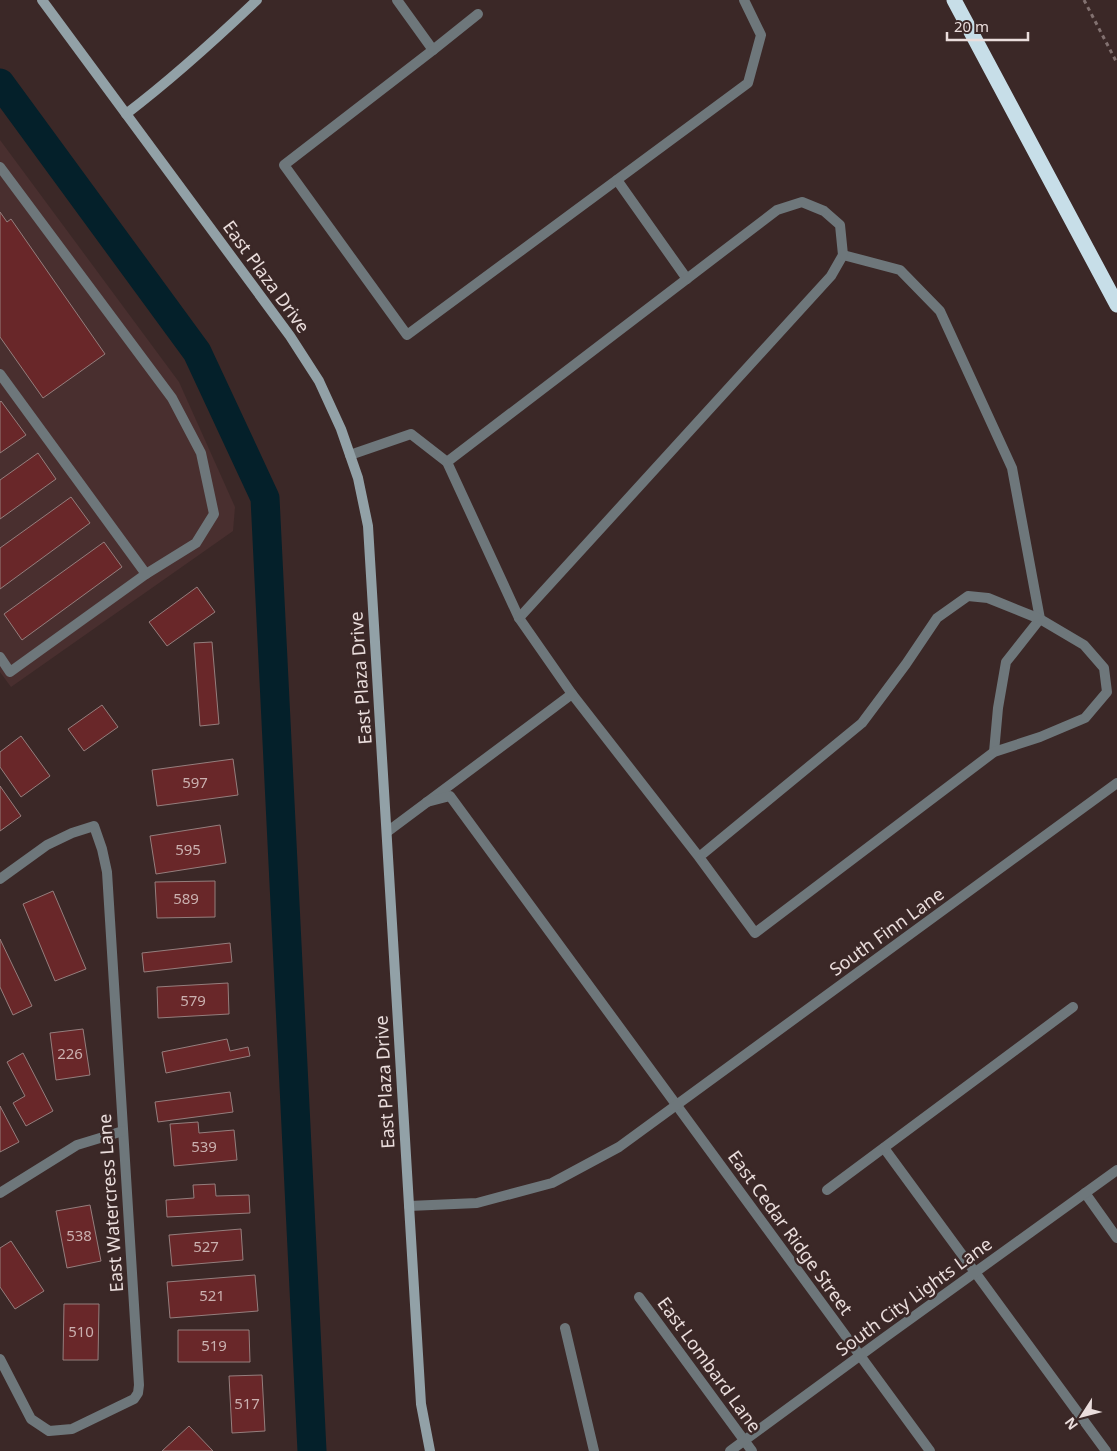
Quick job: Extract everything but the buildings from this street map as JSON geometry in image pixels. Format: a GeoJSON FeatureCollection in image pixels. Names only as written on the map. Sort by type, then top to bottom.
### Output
{"type":"FeatureCollection","features":[{"type":"Feature","properties":{"kind":"highway"},"geometry":{"type":"LineString","coordinates":[[954,0],[1117,305]]}},
{"type":"Feature","properties":{"kind":"street","name":"East Plaza Drive"},"geometry":{"type":"LineString","coordinates":[[42,0],[290,336],[319,381],[341,429],[358,478],[368,526],[422,1404],[430,1451]]}},
{"type":"Feature","properties":{"kind":"street"},"geometry":{"type":"LineString","coordinates":[[126,114],[170,80],[257,0]]}},
{"type":"Feature","properties":{"kind":"street"},"geometry":{"type":"LineString","coordinates":[[398,0],[433,50]]}},
{"type":"Feature","properties":{"kind":"street"},"geometry":{"type":"LineString","coordinates":[[478,14],[284,166],[408,335],[748,83],[761,34],[744,0]]}},
{"type":"Feature","properties":{"kind":"street"},"geometry":{"type":"LineString","coordinates":[[0,168],[172,398],[201,452],[214,514],[196,543],[146,574],[10,672],[0,657]]}},
{"type":"Feature","properties":{"kind":"street"},"geometry":{"type":"LineString","coordinates":[[617,180],[687,279]]}},
{"type":"Feature","properties":{"kind":"street"},"geometry":{"type":"LineString","coordinates":[[447,462],[777,210],[802,202],[824,211],[840,225],[843,255],[831,276],[519,618]]}},
{"type":"Feature","properties":{"kind":"street"},"geometry":{"type":"LineString","coordinates":[[843,255],[900,270],[940,311],[1012,468],[1040,619],[1006,662],[998,708],[994,752]]}},
{"type":"Feature","properties":{"kind":"street"},"geometry":{"type":"LineString","coordinates":[[0,374],[146,574]]}},
{"type":"Feature","properties":{"kind":"street"},"geometry":{"type":"LineString","coordinates":[[350,455],[411,434],[447,462],[519,618],[572,694],[699,857],[755,933],[994,752],[1040,737],[1085,718],[1107,692],[1104,668],[1084,645],[1040,619],[988,598],[968,596],[937,618],[906,664],[862,723],[699,857]]}},
{"type":"Feature","properties":{"kind":"street"},"geometry":{"type":"LineString","coordinates":[[387,832],[572,694]]}},
{"type":"Feature","properties":{"kind":"street","name":"South Finn Lane"},"geometry":{"type":"LineString","coordinates":[[409,1206],[477,1203],[552,1183],[619,1147],[1117,783]]}},
{"type":"Feature","properties":{"kind":"street","name":"East Cedar Ridge Street"},"geometry":{"type":"LineString","coordinates":[[427,802],[450,796],[930,1451]]}},
{"type":"Feature","properties":{"kind":"street","name":"East Watercress Lane"},"geometry":{"type":"LineString","coordinates":[[0,879],[47,845],[72,833],[94,826],[107,872],[138,1393],[134,1399],[72,1429],[49,1431],[31,1419],[0,1359]]}},
{"type":"Feature","properties":{"kind":"street"},"geometry":{"type":"LineString","coordinates":[[827,1190],[1073,1007]]}},
{"type":"Feature","properties":{"kind":"street"},"geometry":{"type":"LineString","coordinates":[[0,1193],[77,1144],[123,1131]]}},
{"type":"Feature","properties":{"kind":"street"},"geometry":{"type":"LineString","coordinates":[[884,1148],[1106,1451]]}},
{"type":"Feature","properties":{"kind":"street","name":"South City Lights Lane"},"geometry":{"type":"LineString","coordinates":[[730,1451],[1117,1170]]}},
{"type":"Feature","properties":{"kind":"street"},"geometry":{"type":"LineString","coordinates":[[1085,1193],[1117,1238]]}},
{"type":"Feature","properties":{"kind":"street","name":"East Lombard Lane"},"geometry":{"type":"LineString","coordinates":[[640,1297],[752,1451]]}},
{"type":"Feature","properties":{"kind":"street"},"geometry":{"type":"LineString","coordinates":[[565,1328],[594,1451]]}},
{"type":"Feature","properties":{"kind":"path"},"geometry":{"type":"LineString","coordinates":[[1084,0],[1117,63]]}},
{"type":"Feature","properties":{"kind":"shaded area"},"geometry":{"type":"Polygon","coordinates":[[[0,140],[179,382],[235,507],[233,531],[11,687],[0,672],[0,140]]]}},
{"type":"Feature","properties":{"kind":"waterway"},"geometry":{"type":"LineString","coordinates":[[0,83],[197,352],[265,498],[312,1451]]}}]}
